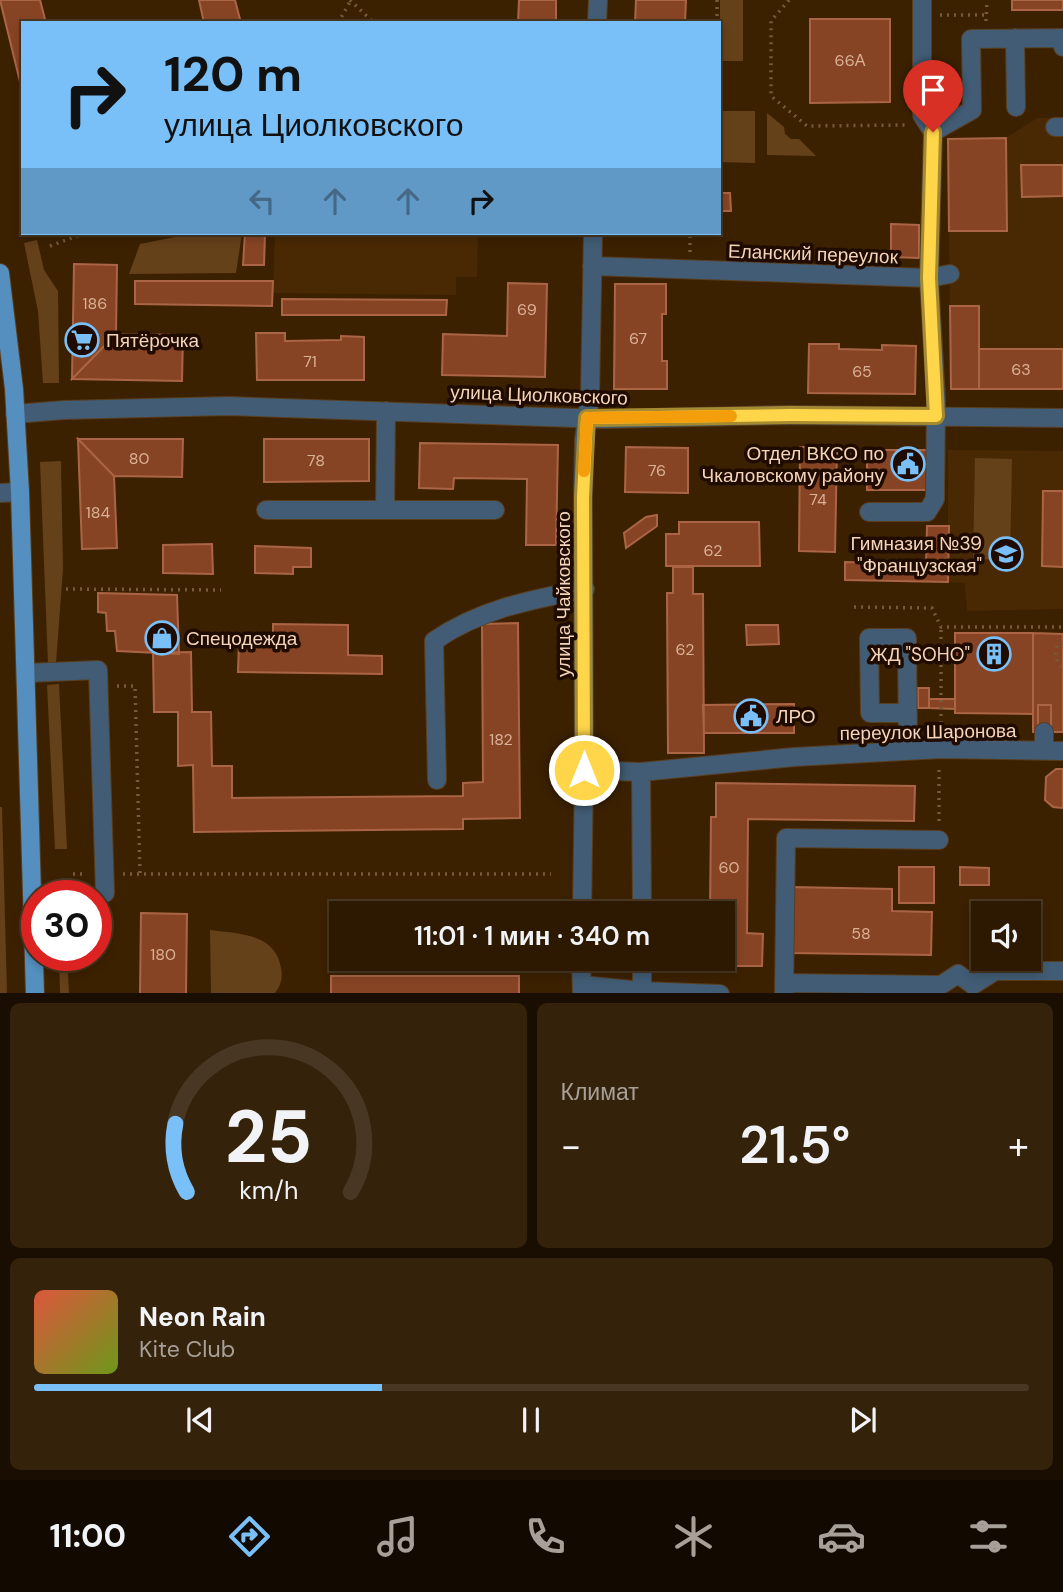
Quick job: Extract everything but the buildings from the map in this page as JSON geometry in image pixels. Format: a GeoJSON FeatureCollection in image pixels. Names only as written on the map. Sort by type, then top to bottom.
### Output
{"type":"FeatureCollection","features":[{"type":"Feature","properties":{"kind":"main road"},"geometry":{"type":"LineString","coordinates":[[0,274],[6,313],[20,492],[35,993]]}},
{"type":"Feature","properties":{"kind":"street"},"geometry":{"type":"LineString","coordinates":[[597,21],[598,0]]}},
{"type":"Feature","properties":{"kind":"street"},"geometry":{"type":"LineString","coordinates":[[869,512],[927,512],[935,499],[936,416],[929,278],[932,129],[922,115],[922,7]]}},
{"type":"Feature","properties":{"kind":"street"},"geometry":{"type":"LineString","coordinates":[[932,129],[972,110],[971,38],[1063,38],[1063,47]]}},
{"type":"Feature","properties":{"kind":"street"},"geometry":{"type":"LineString","coordinates":[[1015,38],[1016,107]]}},
{"type":"Feature","properties":{"kind":"street","name":"улица Чайковского"},"geometry":{"type":"LineString","coordinates":[[582,901],[585,589],[583,497],[590,396],[593,235]]}},
{"type":"Feature","properties":{"kind":"street","name":"Еланский переулок"},"geometry":{"type":"LineString","coordinates":[[592,266],[929,278],[950,274]]}},
{"type":"Feature","properties":{"kind":"street","name":"улица Циолковского"},"geometry":{"type":"LineString","coordinates":[[15,414],[64,410],[228,406],[587,418],[790,415],[1063,418]]}},
{"type":"Feature","properties":{"kind":"street"},"geometry":{"type":"LineString","coordinates":[[385,510],[386,411]]}},
{"type":"Feature","properties":{"kind":"street"},"geometry":{"type":"LineString","coordinates":[[0,493],[20,492]]}},
{"type":"Feature","properties":{"kind":"street"},"geometry":{"type":"LineString","coordinates":[[266,510],[495,510]]}},
{"type":"Feature","properties":{"kind":"street"},"geometry":{"type":"LineString","coordinates":[[437,780],[434,641],[458,624],[505,606],[585,589]]}},
{"type":"Feature","properties":{"kind":"street"},"geometry":{"type":"LineString","coordinates":[[907,713],[865,712],[869,638],[907,638],[908,751]]}},
{"type":"Feature","properties":{"kind":"street"},"geometry":{"type":"LineString","coordinates":[[26,673],[98,670],[105,880]]}},
{"type":"Feature","properties":{"kind":"street"},"geometry":{"type":"LineString","coordinates":[[1044,732],[1044,751]]}},
{"type":"Feature","properties":{"kind":"street","name":"переулок Шаронова"},"geometry":{"type":"LineString","coordinates":[[584,770],[641,772],[794,757],[941,749],[1063,751]]}},
{"type":"Feature","properties":{"kind":"street"},"geometry":{"type":"LineString","coordinates":[[641,772],[642,901]]}},
{"type":"Feature","properties":{"kind":"street"},"geometry":{"type":"LineString","coordinates":[[939,840],[786,838],[784,988],[941,985],[958,974],[973,989],[995,971],[1063,971]]}},
{"type":"Feature","properties":{"kind":"street"},"geometry":{"type":"LineString","coordinates":[[581,971],[582,989],[720,993]]}},
{"type":"Feature","properties":{"kind":"street"},"geometry":{"type":"LineString","coordinates":[[642,971],[642,990]]}},
{"type":"Feature","properties":{"kind":"path"},"geometry":{"type":"LineString","coordinates":[[339,21],[351,0],[372,21]]}},
{"type":"Feature","properties":{"kind":"path"},"geometry":{"type":"LineString","coordinates":[[716,21],[717,0]]}},
{"type":"Feature","properties":{"kind":"path"},"geometry":{"type":"LineString","coordinates":[[789,0],[771,21],[771,96],[807,125],[932,129]]}},
{"type":"Feature","properties":{"kind":"path"},"geometry":{"type":"LineString","coordinates":[[986,21],[987,0]]}},
{"type":"Feature","properties":{"kind":"path"},"geometry":{"type":"LineString","coordinates":[[922,7],[986,15]]}},
{"type":"Feature","properties":{"kind":"path"},"geometry":{"type":"LineString","coordinates":[[50,246],[80,235]]}},
{"type":"Feature","properties":{"kind":"path"},"geometry":{"type":"LineString","coordinates":[[66,589],[221,590]]}},
{"type":"Feature","properties":{"kind":"path"},"geometry":{"type":"LineString","coordinates":[[854,607],[932,608],[941,627],[939,840]]}},
{"type":"Feature","properties":{"kind":"path"},"geometry":{"type":"LineString","coordinates":[[941,627],[1063,627]]}},
{"type":"Feature","properties":{"kind":"path"},"geometry":{"type":"LineString","coordinates":[[1063,643],[1058,644],[1056,652],[1058,662],[1063,668]]}},
{"type":"Feature","properties":{"kind":"path"},"geometry":{"type":"LineString","coordinates":[[135,686],[140,873],[551,874]]}},
{"type":"Feature","properties":{"kind":"shaded area"},"geometry":{"type":"Polygon","coordinates":[[[720,0],[743,0],[743,61],[721,61],[720,0]]]}},
{"type":"Feature","properties":{"kind":"shaded area"},"geometry":{"type":"Polygon","coordinates":[[[721,111],[755,111],[755,163],[721,162],[721,111]]]}},
{"type":"Feature","properties":{"kind":"shaded area"},"geometry":{"type":"Polygon","coordinates":[[[767,113],[784,127],[785,134],[791,139],[799,139],[816,156],[767,155],[767,113]]]}},
{"type":"Feature","properties":{"kind":"shaded area"},"geometry":{"type":"Polygon","coordinates":[[[1037,118],[1063,118],[1063,389],[951,389],[948,139],[1006,138],[1037,118]]]}},
{"type":"Feature","properties":{"kind":"shaded area"},"geometry":{"type":"Polygon","coordinates":[[[185,235],[242,235],[236,273],[129,274],[140,244],[185,235]]]}},
{"type":"Feature","properties":{"kind":"shaded area"},"geometry":{"type":"Polygon","coordinates":[[[275,235],[478,235],[477,277],[456,277],[456,295],[273,293],[275,235]]]}},
{"type":"Feature","properties":{"kind":"shaded area"},"geometry":{"type":"Polygon","coordinates":[[[37,240],[44,270],[58,291],[59,383],[43,383],[38,311],[24,243],[37,240]]]}},
{"type":"Feature","properties":{"kind":"shaded area","name":"Гимназия №39 \"Французская\""},"geometry":{"type":"Polygon","coordinates":[[[948,450],[1063,451],[1063,609],[967,611],[965,583],[948,582],[948,450]]]}},
{"type":"Feature","properties":{"kind":"shaded area"},"geometry":{"type":"Polygon","coordinates":[[[975,458],[1012,459],[1010,560],[973,559],[975,458]]]}},
{"type":"Feature","properties":{"kind":"shaded area"},"geometry":{"type":"Polygon","coordinates":[[[61,461],[63,569],[56,663],[48,664],[40,462],[61,461]]]}},
{"type":"Feature","properties":{"kind":"shaded area"},"geometry":{"type":"Polygon","coordinates":[[[59,684],[67,849],[55,849],[47,685],[59,684]]]}},
{"type":"Feature","properties":{"kind":"shaded area"},"geometry":{"type":"Polygon","coordinates":[[[0,807],[2,807],[7,993],[0,993],[0,807]]]}},
{"type":"Feature","properties":{"kind":"shaded area"},"geometry":{"type":"Polygon","coordinates":[[[210,930],[254,937],[271,948],[277,956],[282,972],[275,993],[211,993],[210,930]]]}},
{"type":"Feature","properties":{"kind":"shaded area"},"geometry":{"type":"Polygon","coordinates":[[[59,971],[68,971],[69,993],[60,993],[59,971]]]}},
{"type":"Feature","properties":{"kind":"slow traffic"},"geometry":{"type":"LineString","coordinates":[[584,471],[587,418],[731,416]]}},
{"type":"Feature","properties":{"kind":"place","name":"Пятёрочка"},"geometry":{"type":"Point","coordinates":[82,340]}},
{"type":"Feature","properties":{"kind":"place","name":"Отдел ВКСО по Чкаловскому району"},"geometry":{"type":"Point","coordinates":[908,464]}},
{"type":"Feature","properties":{"kind":"place","name":"Гимназия №39 \"Французская\""},"geometry":{"type":"Point","coordinates":[1006,554]}},
{"type":"Feature","properties":{"kind":"place","name":"Спецодежда"},"geometry":{"type":"Point","coordinates":[162,638]}},
{"type":"Feature","properties":{"kind":"place","name":"ЖД \"SOHO\""},"geometry":{"type":"Point","coordinates":[994,654]}},
{"type":"Feature","properties":{"kind":"place","name":"ЛРО"},"geometry":{"type":"Point","coordinates":[751,716]}},
{"type":"Feature","properties":{"kind":"route"},"geometry":{"type":"LineString","coordinates":[[584,770],[583,497],[587,418],[936,416],[929,278],[933,132]]}}]}
